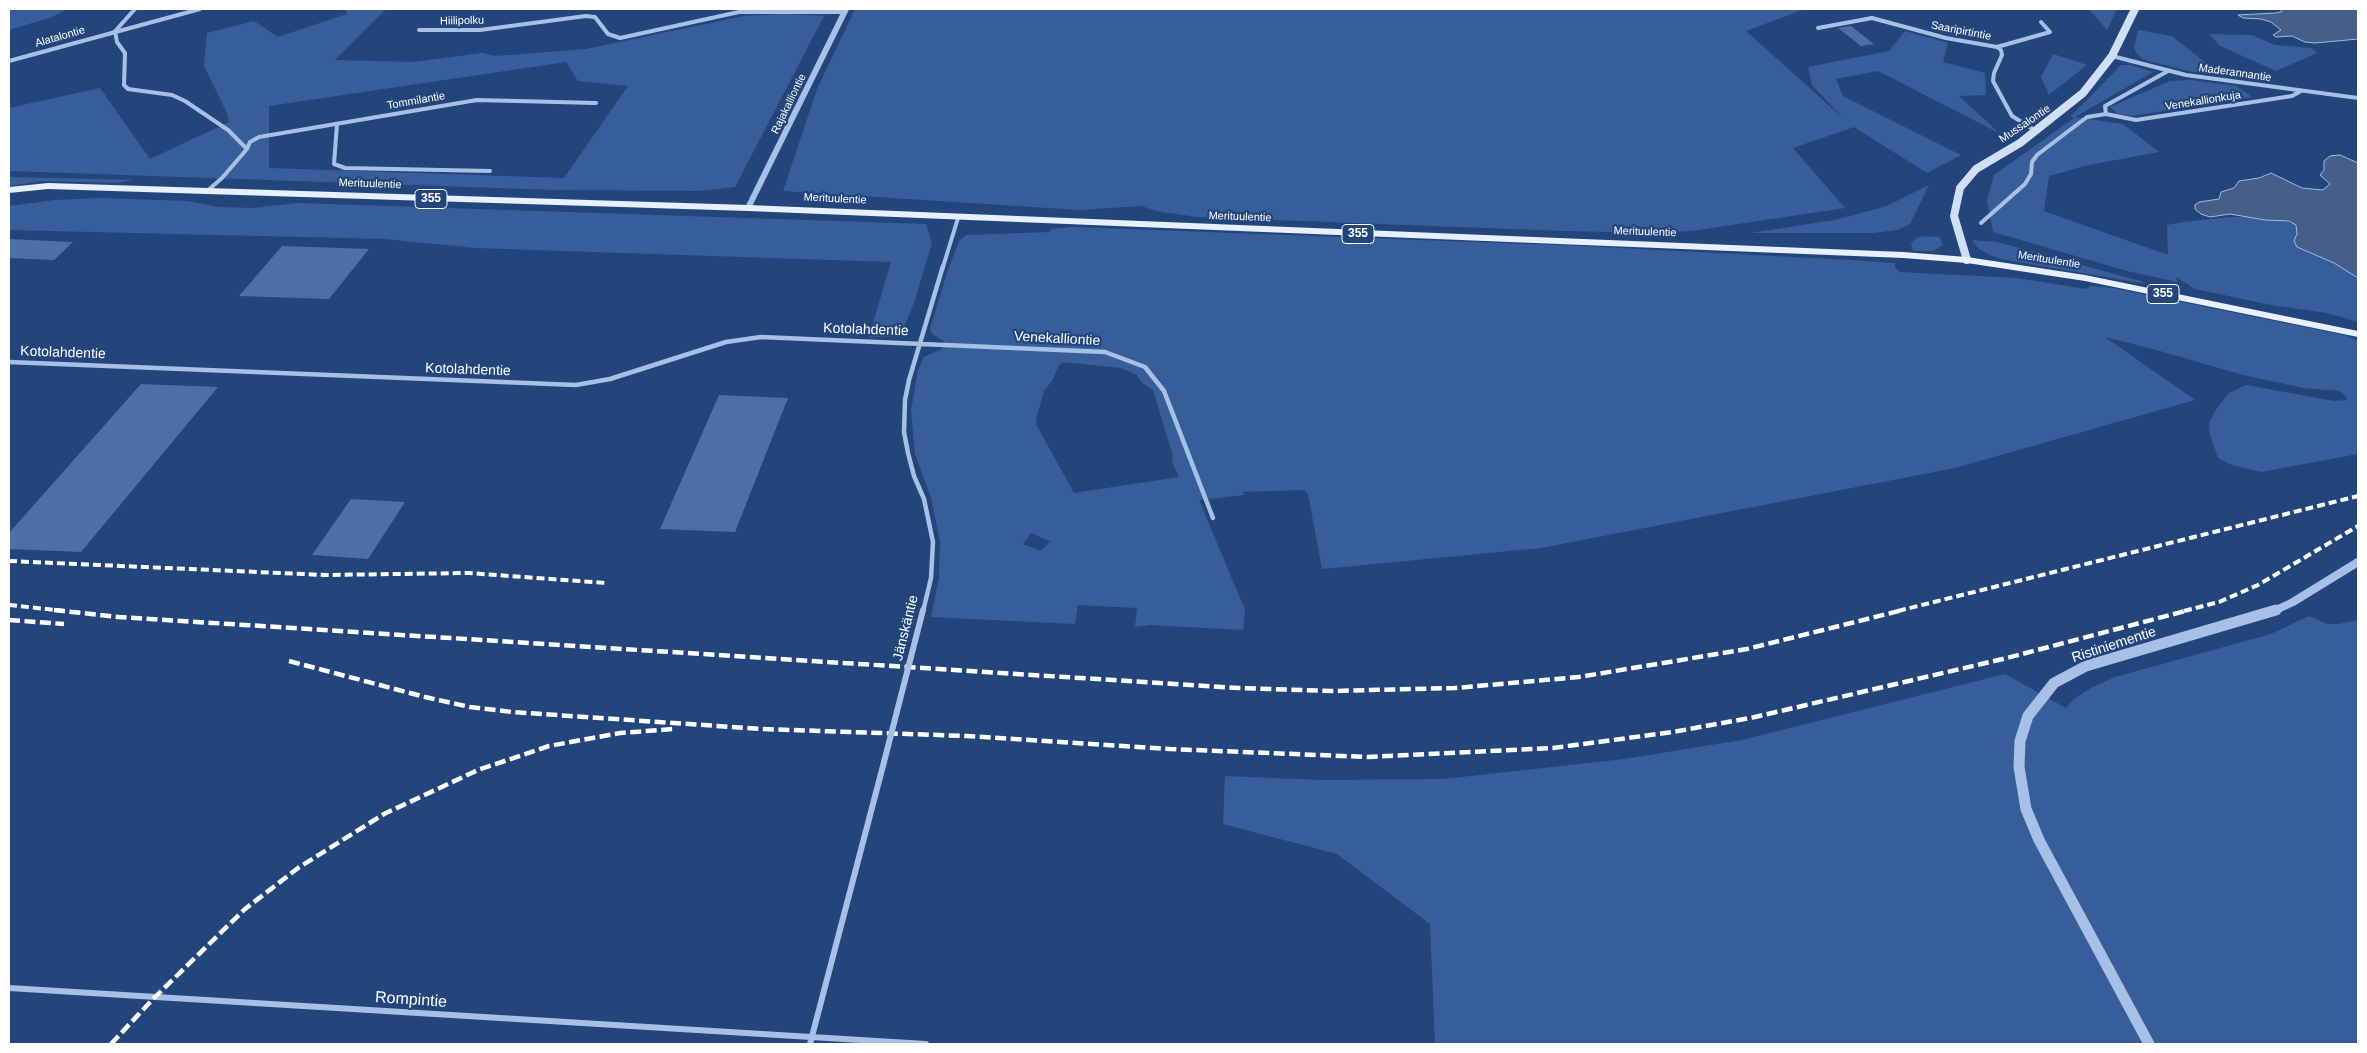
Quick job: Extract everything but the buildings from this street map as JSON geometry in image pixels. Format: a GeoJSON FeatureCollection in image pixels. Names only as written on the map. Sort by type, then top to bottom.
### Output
{"type":"FeatureCollection","features":[{"type":"Feature","properties":{"kind":"main road","name":"Mussalontie"},"geometry":{"type":"LineString","coordinates":[[1967,260],[1954,216],[1960,188],[1976,169],[2037,131],[2083,93],[2112,56],[2135,9]]}},
{"type":"Feature","properties":{"kind":"main road","name":"Merituulentie"},"geometry":{"type":"LineString","coordinates":[[9,190],[48,186],[748,208],[958,218],[1852,252],[1967,260],[2086,278],[2358,334]]}},
{"type":"Feature","properties":{"kind":"main road","name":"Merituulentie"},"geometry":{"type":"LineString","coordinates":[[9,198],[113,188]]}},
{"type":"Feature","properties":{"kind":"street"},"geometry":{"type":"LineString","coordinates":[[135,9],[116,31],[117,42],[125,53],[124,85],[135,91],[172,95],[185,101],[228,130],[247,149]]}},
{"type":"Feature","properties":{"kind":"street","name":"Alatalontie"},"geometry":{"type":"LineString","coordinates":[[9,61],[200,9]]}},
{"type":"Feature","properties":{"kind":"street"},"geometry":{"type":"LineString","coordinates":[[753,10],[845,10]]}},
{"type":"Feature","properties":{"kind":"street","name":"Hiilipolku"},"geometry":{"type":"LineString","coordinates":[[419,30],[480,30],[586,16],[595,17],[608,34],[614,38],[620,38],[753,10]]}},
{"type":"Feature","properties":{"kind":"street","name":"Rajakalliontie"},"geometry":{"type":"LineString","coordinates":[[748,208],[845,10]]}},
{"type":"Feature","properties":{"kind":"street","name":"Saaripirtintie"},"geometry":{"type":"LineString","coordinates":[[1818,28],[1872,18],[1946,38],[1998,46],[2002,50],[2002,55],[1994,73],[1993,81],[2004,105],[2012,116],[2025,126],[2037,131]]}},
{"type":"Feature","properties":{"kind":"street"},"geometry":{"type":"LineString","coordinates":[[1998,46],[2050,32],[2050,28],[2041,22]]}},
{"type":"Feature","properties":{"kind":"street","name":"Maderannantie"},"geometry":{"type":"LineString","coordinates":[[2112,56],[2168,71],[2358,98]]}},
{"type":"Feature","properties":{"kind":"street"},"geometry":{"type":"LineString","coordinates":[[1981,223],[2024,184],[2031,174],[2032,162],[2037,155],[2087,116],[2106,114],[2105,106],[2168,71]]}},
{"type":"Feature","properties":{"kind":"street","name":"Venekallionkuja"},"geometry":{"type":"LineString","coordinates":[[2106,114],[2118,118],[2136,120],[2292,96],[2301,91]]}},
{"type":"Feature","properties":{"kind":"street","name":"Tommilantie"},"geometry":{"type":"LineString","coordinates":[[206,192],[222,178],[247,149],[250,142],[259,137],[477,100],[596,103]]}},
{"type":"Feature","properties":{"kind":"street"},"geometry":{"type":"LineString","coordinates":[[337,124],[333,157],[334,164],[345,168],[490,171]]}},
{"type":"Feature","properties":{"kind":"street","name":"Jänskäntie"},"geometry":{"type":"LineString","coordinates":[[811,1041],[931,578],[933,542],[924,499],[914,476],[904,432],[905,400],[958,218]]}},
{"type":"Feature","properties":{"kind":"street","name":"Kotolahdentie"},"geometry":{"type":"LineString","coordinates":[[9,362],[576,385],[610,379],[743,338],[761,337],[920,344]]}},
{"type":"Feature","properties":{"kind":"street","name":"Venekalliontie"},"geometry":{"type":"LineString","coordinates":[[920,344],[1104,352],[1123,357],[1145,367],[1164,391],[1213,518]]}},
{"type":"Feature","properties":{"kind":"street","name":"Ristiniementie"},"geometry":{"type":"LineString","coordinates":[[2149,1044],[2039,840],[2026,809],[2019,767],[2020,741],[2028,716],[2054,683],[2086,666],[2272,612],[2294,602],[2358,562]]}},
{"type":"Feature","properties":{"kind":"street","name":"Rompintie"},"geometry":{"type":"LineString","coordinates":[[9,988],[811,1041],[926,1044]]}},
{"type":"Feature","properties":{"kind":"shaded area"},"geometry":{"type":"Polygon","coordinates":[[[9,9],[67,9],[52,17],[9,30],[9,9]]]}},
{"type":"Feature","properties":{"kind":"shaded area"},"geometry":{"type":"Polygon","coordinates":[[[345,9],[386,9],[335,60],[413,62],[482,53],[496,56],[586,49],[744,16],[785,14],[824,16],[735,187],[700,191],[555,190],[9,171],[9,108],[100,88],[150,159],[229,122],[227,113],[204,66],[207,33],[254,21],[278,37],[347,14],[345,9]],[[566,62],[269,106],[269,168],[564,178],[628,86],[578,81],[566,62]]]}},
{"type":"Feature","properties":{"kind":"shaded area"},"geometry":{"type":"Polygon","coordinates":[[[855,9],[1805,9],[1746,31],[1843,118],[1812,85],[1808,67],[1889,51],[1905,31],[1948,43],[1943,62],[1985,73],[1986,95],[1959,96],[1999,133],[1878,71],[1836,79],[1843,96],[1961,155],[1927,173],[1854,127],[1793,148],[1845,208],[1698,230],[1663,233],[1197,217],[1161,212],[1141,206],[1079,210],[783,191],[817,89],[855,9]]]}},
{"type":"Feature","properties":{"kind":"shaded area"},"geometry":{"type":"Polygon","coordinates":[[[2089,9],[2117,9],[2107,30],[2089,9]]]}},
{"type":"Feature","properties":{"kind":"shaded area"},"geometry":{"type":"Polygon","coordinates":[[[2282,9],[2358,9],[2358,39],[2315,43],[2305,42],[2292,36],[2276,37],[2273,35],[2281,30],[2271,22],[2261,19],[2243,18],[2238,15],[2275,13],[2281,12],[2282,9]]]}},
{"type":"Feature","properties":{"kind":"shaded area"},"geometry":{"type":"Polygon","coordinates":[[[2138,30],[2172,36],[2221,75],[2188,71],[2145,60],[2137,54],[2134,48],[2138,30]]]}},
{"type":"Feature","properties":{"kind":"shaded area"},"geometry":{"type":"Polygon","coordinates":[[[2209,34],[2252,35],[2275,45],[2312,48],[2317,53],[2276,71],[2220,46],[2209,34]]]}},
{"type":"Feature","properties":{"kind":"shaded area"},"geometry":{"type":"Polygon","coordinates":[[[2053,54],[2087,65],[2049,95],[2041,77],[2053,54]]]}},
{"type":"Feature","properties":{"kind":"shaded area"},"geometry":{"type":"Polygon","coordinates":[[[2121,65],[2131,65],[2153,72],[2075,117],[2123,124],[2159,152],[2089,165],[2049,176],[2044,211],[2168,255],[2167,225],[2229,217],[2249,217],[2284,221],[2314,228],[2358,271],[2358,322],[2327,313],[2271,305],[2195,289],[2176,277],[2177,282],[2127,271],[1993,232],[1987,200],[1994,175],[2074,118],[2071,116],[2121,65]]]}},
{"type":"Feature","properties":{"kind":"shaded area"},"geometry":{"type":"Polygon","coordinates":[[[2191,80],[2236,86],[2252,97],[2132,116],[2118,114],[2110,107],[2170,81],[2191,80]]]}},
{"type":"Feature","properties":{"kind":"shaded area"},"geometry":{"type":"Polygon","coordinates":[[[2340,155],[2358,163],[2358,278],[2334,263],[2297,247],[2294,241],[2297,234],[2296,225],[2289,221],[2265,220],[2230,214],[2210,217],[2201,214],[2195,209],[2195,205],[2199,202],[2219,199],[2221,192],[2234,188],[2239,181],[2259,178],[2271,173],[2302,188],[2323,190],[2330,184],[2320,175],[2324,170],[2324,161],[2330,156],[2340,155]]]}},
{"type":"Feature","properties":{"kind":"shaded area"},"geometry":{"type":"Polygon","coordinates":[[[9,177],[133,180],[116,183],[43,181],[9,186],[9,177]]]}},
{"type":"Feature","properties":{"kind":"shaded area"},"geometry":{"type":"Polygon","coordinates":[[[1929,185],[1910,224],[1897,230],[1874,233],[1750,233],[1835,220],[1887,206],[1929,185]]]}},
{"type":"Feature","properties":{"kind":"shaded area"},"geometry":{"type":"Polygon","coordinates":[[[100,198],[188,201],[219,207],[253,208],[297,203],[926,224],[932,243],[914,303],[900,337],[869,337],[891,262],[476,248],[385,239],[9,230],[9,206],[55,200],[100,198]]]}},
{"type":"Feature","properties":{"kind":"shaded area"},"geometry":{"type":"Polygon","coordinates":[[[1071,227],[1582,246],[1851,260],[1895,263],[1895,268],[1900,272],[2017,278],[2086,289],[2091,286],[2113,288],[2344,335],[2354,339],[2358,342],[2358,454],[2261,472],[2229,464],[2218,458],[2210,435],[2209,423],[2215,411],[2229,393],[2246,385],[2334,401],[2347,400],[2346,396],[2339,391],[2304,388],[2243,375],[2105,337],[2195,400],[1955,468],[1541,548],[1322,569],[1308,494],[1304,490],[1243,492],[1244,495],[1199,500],[1245,610],[1243,630],[1151,625],[1135,627],[1137,608],[1078,605],[1075,624],[931,617],[939,578],[940,541],[931,498],[915,454],[911,411],[918,370],[924,357],[942,349],[944,341],[932,334],[930,329],[947,273],[959,241],[966,235],[1050,232],[1052,229],[1071,227]],[[1063,362],[1059,365],[1052,381],[1044,391],[1036,419],[1037,426],[1074,493],[1179,477],[1172,462],[1173,456],[1153,390],[1141,382],[1137,375],[1121,368],[1063,362]],[[1031,533],[1023,544],[1041,551],[1050,541],[1031,533]]]}},
{"type":"Feature","properties":{"kind":"shaded area"},"geometry":{"type":"Polygon","coordinates":[[[1924,236],[1940,237],[1943,245],[1933,251],[1913,251],[1911,243],[1916,238],[1924,236]]]}},
{"type":"Feature","properties":{"kind":"shaded area"},"geometry":{"type":"Polygon","coordinates":[[[1972,240],[1997,242],[2144,282],[2001,259],[1989,255],[1978,248],[1972,240]]]}},
{"type":"Feature","properties":{"kind":"shaded area"},"geometry":{"type":"Polygon","coordinates":[[[2309,616],[2327,624],[2339,624],[2358,620],[2358,1044],[1435,1044],[1430,924],[1337,854],[1223,824],[1225,776],[1322,780],[1443,779],[1624,759],[1742,740],[2005,674],[2066,708],[2074,699],[2091,688],[2115,677],[2271,634],[2309,616]]]}},
{"type":"Feature","properties":{"kind":"railway"},"geometry":{"type":"LineString","coordinates":[[1898,611],[2358,496]]}},
{"type":"Feature","properties":{"kind":"railway"},"geometry":{"type":"LineString","coordinates":[[2184,611],[2219,602],[2258,585],[2358,526]]}},
{"type":"Feature","properties":{"kind":"railway"},"geometry":{"type":"LineString","coordinates":[[9,561],[325,575],[469,573],[606,583]]}},
{"type":"Feature","properties":{"kind":"railway"},"geometry":{"type":"LineString","coordinates":[[9,605],[65,611]]}},
{"type":"Feature","properties":{"kind":"railway"},"geometry":{"type":"LineString","coordinates":[[54,610],[119,617],[1238,688],[1333,691],[1455,688],[1579,677],[1747,649],[1903,610]]}},
{"type":"Feature","properties":{"kind":"railway"},"geometry":{"type":"LineString","coordinates":[[289,661],[425,697],[470,707],[512,712],[762,729],[967,736],[1170,749],[1368,757],[1553,748],[1673,732],[1755,717],[2007,658],[2189,610]]}},
{"type":"Feature","properties":{"kind":"railway"},"geometry":{"type":"LineString","coordinates":[[9,620],[64,624]]}},
{"type":"Feature","properties":{"kind":"railway"},"geometry":{"type":"LineString","coordinates":[[111,1044],[154,998],[245,909],[298,868],[384,814],[478,770],[549,746],[620,733],[673,729]]}}]}
